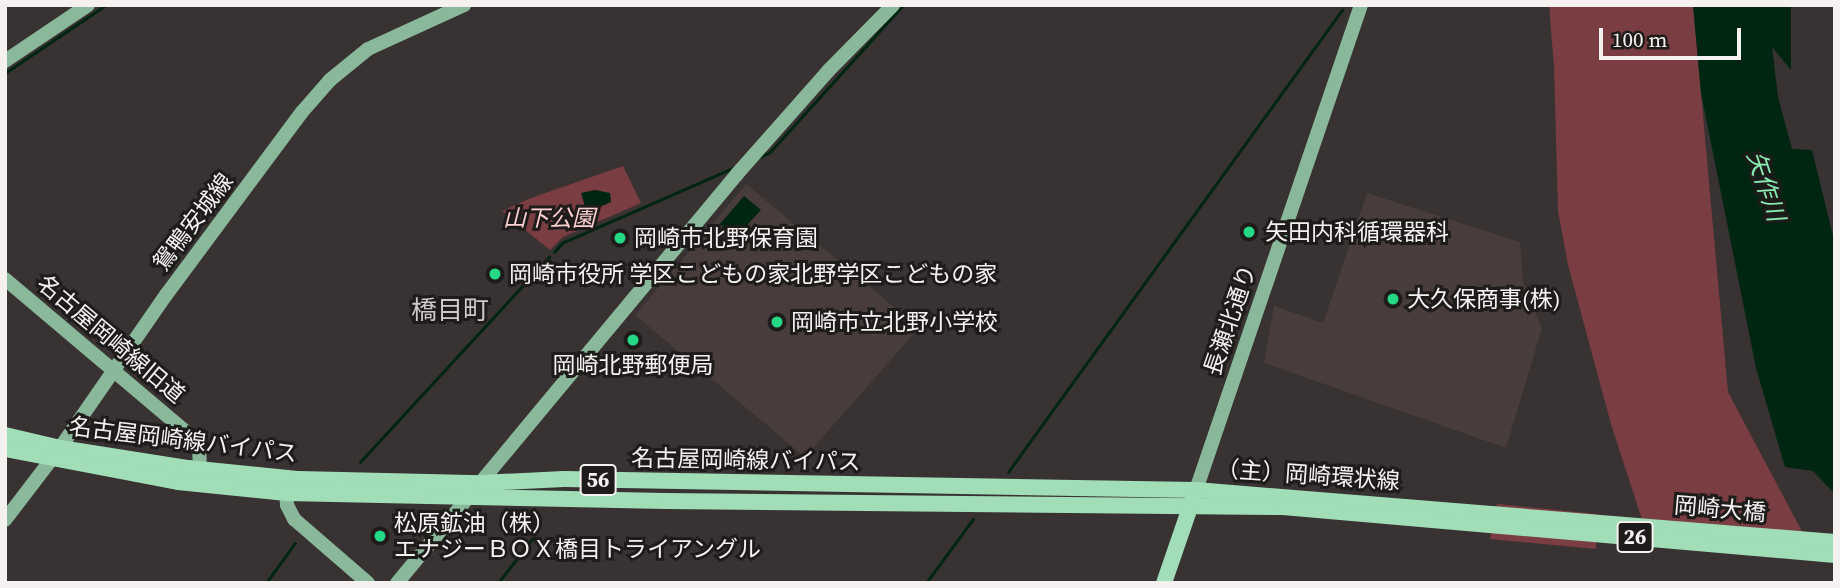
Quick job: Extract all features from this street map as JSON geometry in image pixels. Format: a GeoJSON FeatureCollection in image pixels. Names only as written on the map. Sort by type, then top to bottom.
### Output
{"type":"FeatureCollection","features":[{"type":"Feature","properties":{"kind":"main road","name":"名古屋岡崎線バイパス"},"geometry":{"type":"LineString","coordinates":[[5,435],[55,454],[178,482],[286,493],[1190,506]]}},
{"type":"Feature","properties":{"kind":"main road","name":"名古屋岡崎線バイパス"},"geometry":{"type":"LineString","coordinates":[[5,449],[299,479],[481,483],[564,479],[1196,490]]}},
{"type":"Feature","properties":{"kind":"main road","name":"（主）岡崎環状線"},"geometry":{"type":"LineString","coordinates":[[1164,583],[1196,490],[1436,514]]}},
{"type":"Feature","properties":{"kind":"main road","name":"（主）岡崎環状線"},"geometry":{"type":"LineString","coordinates":[[1190,506],[1436,514]]}},
{"type":"Feature","properties":{"kind":"main road","name":"岡崎大橋"},"geometry":{"type":"LineString","coordinates":[[1436,514],[1835,542]]}},
{"type":"Feature","properties":{"kind":"main road","name":"岡崎大橋"},"geometry":{"type":"LineString","coordinates":[[1436,514],[1835,555]]}},
{"type":"Feature","properties":{"kind":"street"},"geometry":{"type":"LineString","coordinates":[[5,61],[88,5]]}},
{"type":"Feature","properties":{"kind":"street","name":"鴛鴨安城線"},"geometry":{"type":"LineString","coordinates":[[5,520],[302,112],[330,80],[368,49],[464,5]]}},
{"type":"Feature","properties":{"kind":"street"},"geometry":{"type":"LineString","coordinates":[[397,583],[737,174],[828,71],[892,5]]}},
{"type":"Feature","properties":{"kind":"street","name":"長瀬北通り"},"geometry":{"type":"LineString","coordinates":[[1196,490],[1361,5]]}},
{"type":"Feature","properties":{"kind":"street","name":"名古屋岡崎線旧道"},"geometry":{"type":"LineString","coordinates":[[5,279],[199,443],[200,469]]}},
{"type":"Feature","properties":{"kind":"street"},"geometry":{"type":"LineString","coordinates":[[286,493],[287,505],[294,519],[368,583]]}},
{"type":"Feature","properties":{"kind":"shaded area","name":"岡崎市立北野小学校"},"geometry":{"type":"Polygon","coordinates":[[[746,184],[919,328],[805,457],[635,315],[746,184]]]}},
{"type":"Feature","properties":{"kind":"shaded area"},"geometry":{"type":"Polygon","coordinates":[[[1367,193],[1520,242],[1523,282],[1542,328],[1506,448],[1264,363],[1274,306],[1323,323],[1367,193]]]}},
{"type":"Feature","properties":{"kind":"green space"},"geometry":{"type":"Polygon","coordinates":[[[1549,5],[1693,5],[1728,392],[1806,539],[1645,529],[1611,424],[1568,265],[1558,211],[1554,67],[1549,5]]]}},
{"type":"Feature","properties":{"kind":"green space","name":"山下公園"},"geometry":{"type":"Polygon","coordinates":[[[623,166],[641,203],[563,237],[550,250],[502,211],[531,198],[623,166]]]}},
{"type":"Feature","properties":{"kind":"green space"},"geometry":{"type":"Polygon","coordinates":[[[1497,504],[1597,514],[1596,549],[1490,539],[1497,504]]]}},
{"type":"Feature","properties":{"kind":"water","name":"矢作川"},"geometry":{"type":"Polygon","coordinates":[[[1693,5],[1791,5],[1791,70],[1772,47],[1778,97],[1792,149],[1812,150],[1835,244],[1835,494],[1813,471],[1785,467],[1756,368],[1701,93],[1693,5]]]}},
{"type":"Feature","properties":{"kind":"water"},"geometry":{"type":"Polygon","coordinates":[[[595,190],[610,193],[611,202],[587,213],[581,193],[595,190]]]}},
{"type":"Feature","properties":{"kind":"water"},"geometry":{"type":"Polygon","coordinates":[[[744,196],[761,210],[736,237],[720,224],[744,196]]]}},
{"type":"Feature","properties":{"kind":"waterway"},"geometry":{"type":"LineString","coordinates":[[5,73],[106,5]]}},
{"type":"Feature","properties":{"kind":"waterway"},"geometry":{"type":"LineString","coordinates":[[759,157],[769,153],[903,5]]}},
{"type":"Feature","properties":{"kind":"waterway"},"geometry":{"type":"LineString","coordinates":[[1008,472],[1342,10]]}},
{"type":"Feature","properties":{"kind":"waterway"},"geometry":{"type":"LineString","coordinates":[[554,252],[562,243],[733,168]]}},
{"type":"Feature","properties":{"kind":"waterway"},"geometry":{"type":"LineString","coordinates":[[360,462],[549,257]]}},
{"type":"Feature","properties":{"kind":"waterway"},"geometry":{"type":"LineString","coordinates":[[926,583],[973,519]]}},
{"type":"Feature","properties":{"kind":"waterway"},"geometry":{"type":"LineString","coordinates":[[498,583],[532,539]]}},
{"type":"Feature","properties":{"kind":"waterway"},"geometry":{"type":"LineString","coordinates":[[266,583],[295,543]]}},
{"type":"Feature","properties":{"kind":"place","name":"矢田内科循環器科"},"geometry":{"type":"Point","coordinates":[1249,232]}},
{"type":"Feature","properties":{"kind":"place","name":"岡崎市北野保育園"},"geometry":{"type":"Point","coordinates":[620,238]}},
{"type":"Feature","properties":{"kind":"place","name":"岡崎市役所 学区こどもの家北野学区こどもの家"},"geometry":{"type":"Point","coordinates":[495,274]}},
{"type":"Feature","properties":{"kind":"place","name":"大久保商事(株)"},"geometry":{"type":"Point","coordinates":[1393,299]}},
{"type":"Feature","properties":{"kind":"place","name":"岡崎市立北野小学校"},"geometry":{"type":"Point","coordinates":[777,322]}},
{"type":"Feature","properties":{"kind":"place","name":"岡崎北野郵便局"},"geometry":{"type":"Point","coordinates":[633,340]}},
{"type":"Feature","properties":{"kind":"place","name":"松原鉱油（株） エナジーＢＯＸ橋目トライアングル"},"geometry":{"type":"Point","coordinates":[380,536]}},
{"type":"Feature","properties":{"kind":"district","name":"橋目町"},"geometry":{"type":"Point","coordinates":[450,311]}}]}
